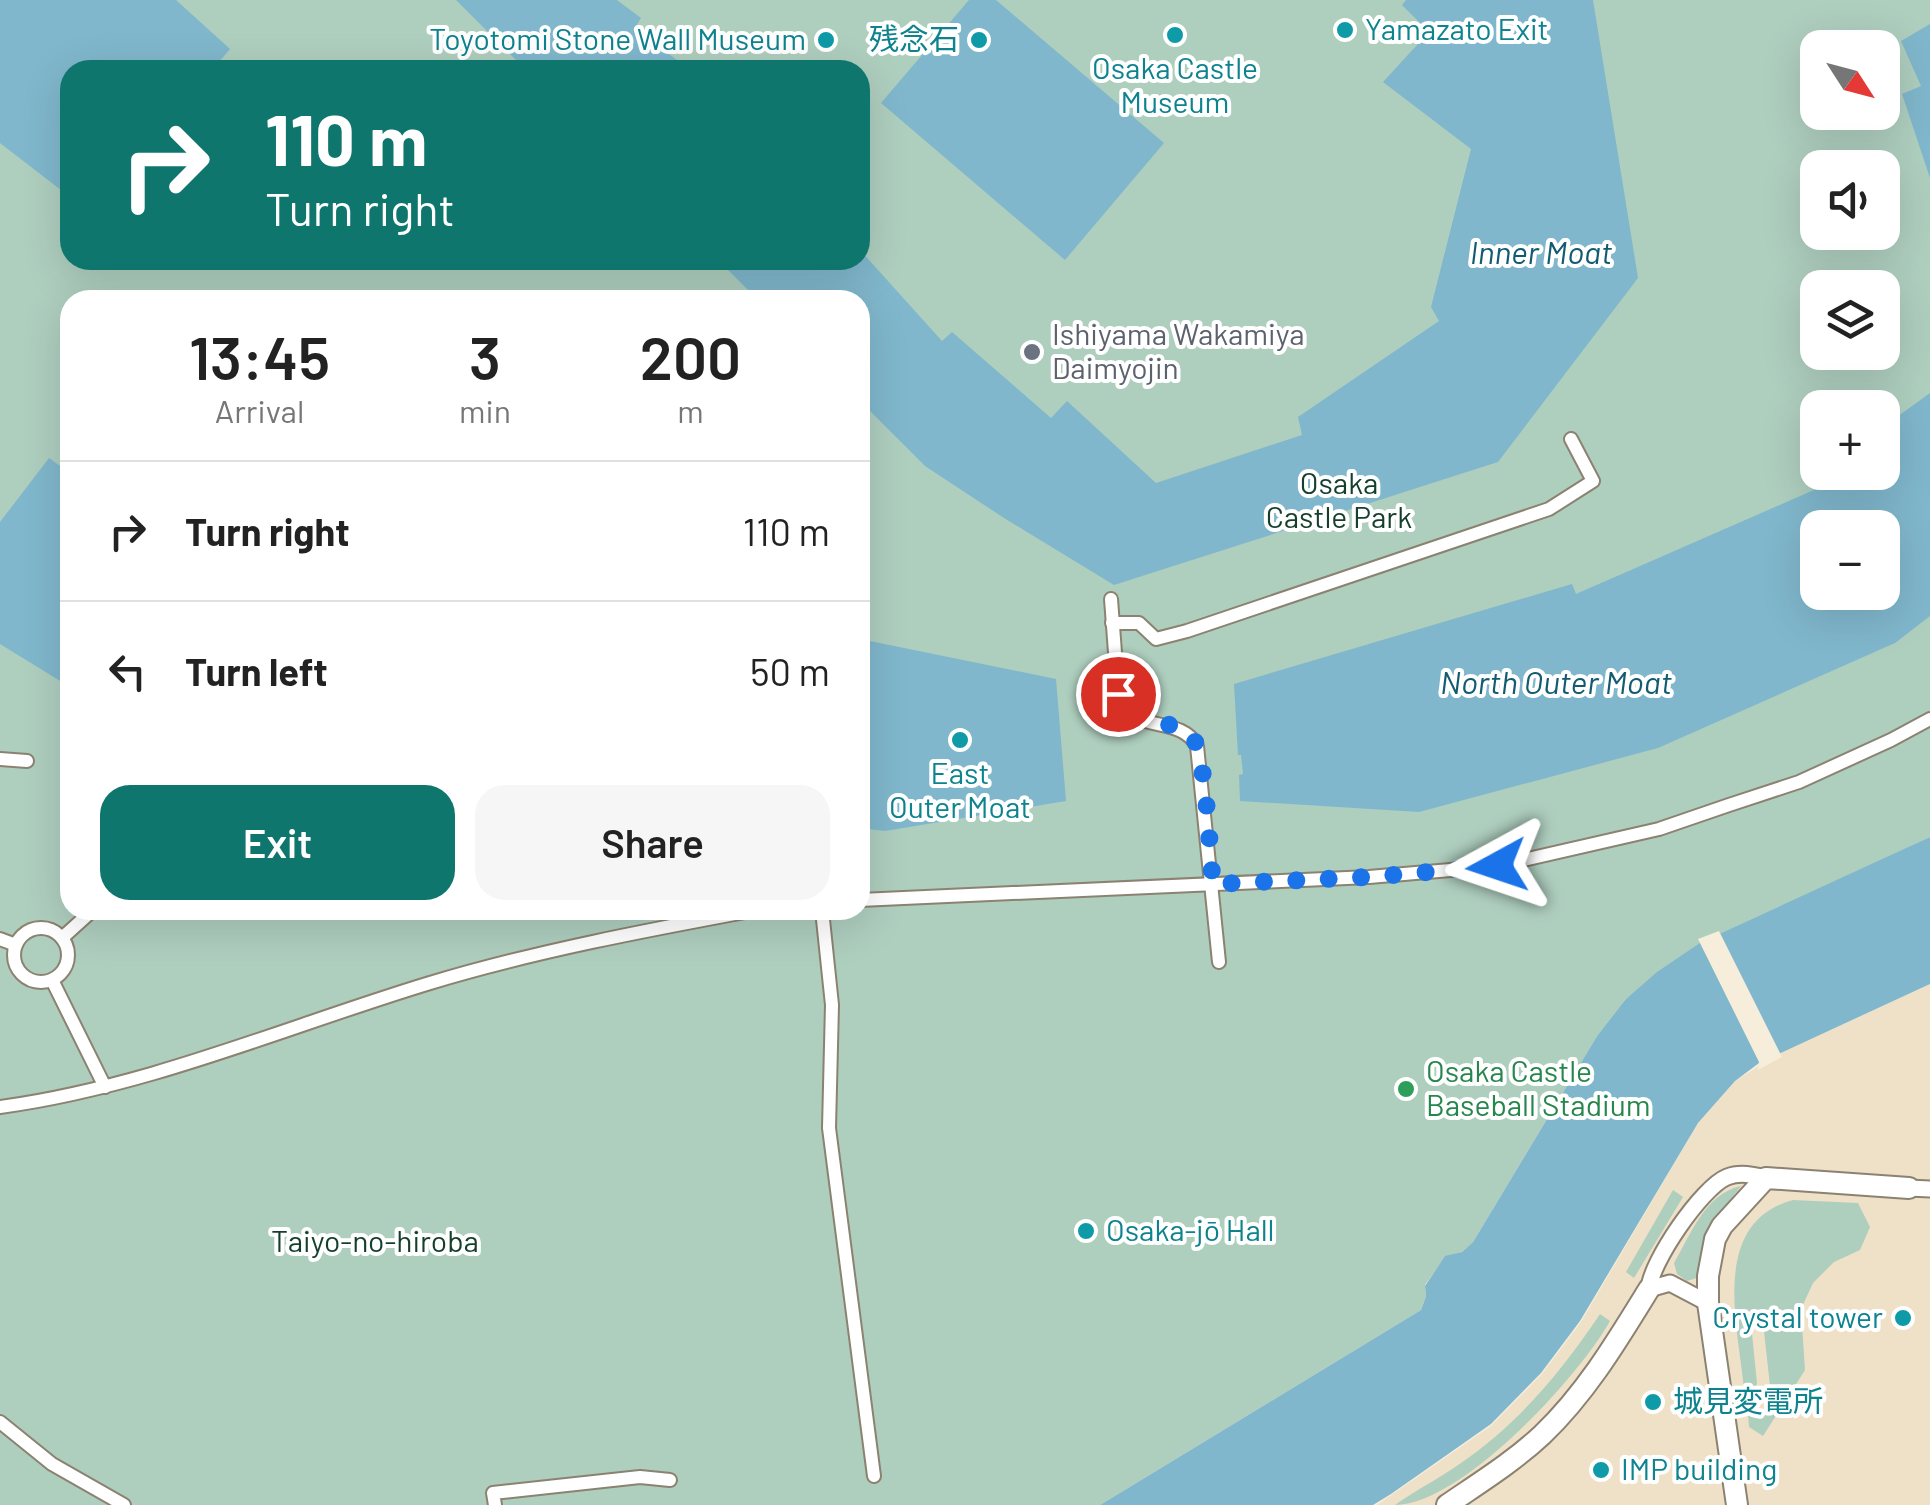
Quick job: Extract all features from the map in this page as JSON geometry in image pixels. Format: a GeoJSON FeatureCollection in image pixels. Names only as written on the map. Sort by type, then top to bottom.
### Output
{"type":"FeatureCollection","features":[{"type":"Feature","properties":{"kind":"street"},"geometry":{"type":"LineString","coordinates":[[1112,623],[1139,623],[1156,639],[1187,631],[1549,509],[1593,481],[1571,440]]}},
{"type":"Feature","properties":{"kind":"street"},"geometry":{"type":"LineString","coordinates":[[1111,599],[1116,666]]}},
{"type":"Feature","properties":{"kind":"street"},"geometry":{"type":"LineString","coordinates":[[1118,694],[1120,704],[1133,718],[1180,729],[1197,746],[1218,962]]}},
{"type":"Feature","properties":{"kind":"street"},"geometry":{"type":"LineString","coordinates":[[870,900],[1369,877],[1497,866],[1659,829],[1799,782],[1930,719]]}},
{"type":"Feature","properties":{"kind":"street"},"geometry":{"type":"LineString","coordinates":[[0,759],[27,761]]}},
{"type":"Feature","properties":{"kind":"street"},"geometry":{"type":"LineString","coordinates":[[62,938],[82,920]]}},
{"type":"Feature","properties":{"kind":"street"},"geometry":{"type":"LineString","coordinates":[[0,1107],[105,1087],[433,982],[701,920]]}},
{"type":"Feature","properties":{"kind":"street"},"geometry":{"type":"LineString","coordinates":[[823,920],[832,1005],[830,1128],[874,1476]]}},
{"type":"Feature","properties":{"kind":"street"},"geometry":{"type":"LineString","coordinates":[[43,928],[62,938],[67,961],[62,972],[42,982],[22,975],[16,966],[16,945],[22,936],[43,928]]}},
{"type":"Feature","properties":{"kind":"street"},"geometry":{"type":"LineString","coordinates":[[0,939],[16,945]]}},
{"type":"Feature","properties":{"kind":"street"},"geometry":{"type":"LineString","coordinates":[[52,980],[105,1087]]}},
{"type":"Feature","properties":{"kind":"street"},"geometry":{"type":"LineString","coordinates":[[1446,1505],[1520,1454],[1562,1414],[1606,1358],[1649,1290],[1654,1270],[1708,1188],[1728,1176],[1743,1174],[1919,1188]]}},
{"type":"Feature","properties":{"kind":"street"},"geometry":{"type":"LineString","coordinates":[[1736,1505],[1708,1303],[1708,1276],[1715,1239],[1738,1205],[1766,1178]]}},
{"type":"Feature","properties":{"kind":"street"},"geometry":{"type":"LineString","coordinates":[[1649,1290],[1670,1282],[1708,1303]]}},
{"type":"Feature","properties":{"kind":"street"},"geometry":{"type":"LineString","coordinates":[[0,1422],[52,1464],[124,1505]]}},
{"type":"Feature","properties":{"kind":"street"},"geometry":{"type":"LineString","coordinates":[[495,1505],[494,1493],[640,1478],[670,1480]]}},
{"type":"Feature","properties":{"kind":"shaded area"},"geometry":{"type":"Polygon","coordinates":[[[1930,984],[1930,1505],[1377,1505],[1491,1426],[1542,1374],[1581,1322],[1698,1123],[1735,1081],[1780,1053],[1930,984]]]}},
{"type":"Feature","properties":{"kind":"green space","name":"Osaka Castle Park"},"geometry":{"type":"Polygon","coordinates":[[[0,0],[1930,0],[1930,837],[1720,936],[1625,1000],[1597,1036],[1473,1242],[1462,1252],[1445,1257],[1425,1285],[1421,1310],[1100,1505],[0,1505],[0,0]]]}},
{"type":"Feature","properties":{"kind":"green space"},"geometry":{"type":"Polygon","coordinates":[[[1741,1186],[1710,1226],[1697,1278],[1687,1281],[1677,1274],[1674,1263],[1693,1228],[1718,1197],[1741,1186]]]}},
{"type":"Feature","properties":{"kind":"green space"},"geometry":{"type":"Polygon","coordinates":[[[1673,1190],[1683,1197],[1634,1278],[1626,1272],[1673,1190]]]}},
{"type":"Feature","properties":{"kind":"green space"},"geometry":{"type":"Polygon","coordinates":[[[1793,1200],[1858,1203],[1870,1227],[1860,1250],[1834,1262],[1813,1283],[1801,1309],[1805,1370],[1763,1436],[1749,1427],[1748,1414],[1762,1411],[1771,1395],[1763,1322],[1751,1324],[1756,1387],[1744,1389],[1735,1280],[1739,1253],[1749,1230],[1767,1212],[1793,1200]]]}},
{"type":"Feature","properties":{"kind":"green space"},"geometry":{"type":"Polygon","coordinates":[[[1600,1314],[1610,1321],[1595,1345],[1516,1434],[1452,1484],[1422,1499],[1395,1505],[1502,1431],[1554,1376],[1600,1314]]]}},
{"type":"Feature","properties":{"kind":"water"},"geometry":{"type":"Polygon","coordinates":[[[0,0],[176,0],[230,49],[221,60],[60,60],[60,189],[0,143],[0,0]]]}},
{"type":"Feature","properties":{"kind":"water"},"geometry":{"type":"Polygon","coordinates":[[[456,0],[617,0],[641,18],[635,28],[677,60],[516,60],[456,0]]]}},
{"type":"Feature","properties":{"kind":"water"},"geometry":{"type":"Polygon","coordinates":[[[969,0],[996,0],[1164,143],[1065,260],[881,103],[969,0]]]}},
{"type":"Feature","properties":{"kind":"water","name":"Inner Moat"},"geometry":{"type":"Polygon","coordinates":[[[1406,0],[1593,0],[1638,278],[1498,462],[1114,585],[925,466],[870,411],[870,290],[748,290],[728,270],[870,270],[870,261],[942,341],[952,332],[1051,418],[1067,401],[1156,483],[1302,435],[1298,417],[1439,321],[1431,307],[1471,149],[1383,82],[1429,32],[1402,5],[1406,0]]]}},
{"type":"Feature","properties":{"kind":"water"},"geometry":{"type":"Polygon","coordinates":[[[1930,24],[1930,178],[1902,94],[1921,86],[1901,41],[1930,24]]]}},
{"type":"Feature","properties":{"kind":"water","name":"North Outer Moat"},"geometry":{"type":"Polygon","coordinates":[[[1930,393],[1930,616],[1895,643],[1658,748],[1419,812],[1240,801],[1239,775],[1243,774],[1238,755],[1234,684],[1572,584],[1576,594],[1814,490],[1900,490],[1900,415],[1930,393]]]}},
{"type":"Feature","properties":{"kind":"water"},"geometry":{"type":"Polygon","coordinates":[[[49,458],[60,466],[60,681],[0,644],[0,522],[49,458]]]}},
{"type":"Feature","properties":{"kind":"water","name":"East Outer Moat"},"geometry":{"type":"Polygon","coordinates":[[[870,641],[1056,679],[1066,801],[885,831],[870,829],[870,641]]]}},
{"type":"Feature","properties":{"kind":"water"},"geometry":{"type":"Polygon","coordinates":[[[1930,837],[1930,984],[1759,1063],[1735,1081],[1698,1123],[1580,1321],[1541,1373],[1491,1424],[1373,1505],[1100,1505],[1421,1310],[1425,1286],[1445,1256],[1462,1252],[1473,1242],[1597,1036],[1625,1000],[1657,972],[1700,943],[1930,837]]]}},
{"type":"Feature","properties":{"kind":"pier"},"geometry":{"type":"Polygon","coordinates":[[[1719,931],[1782,1057],[1758,1070],[1759,1062],[1698,939],[1719,931]]]}},
{"type":"Feature","properties":{"kind":"place","name":"Yamazato Exit"},"geometry":{"type":"Point","coordinates":[1345,30]}},
{"type":"Feature","properties":{"kind":"place","name":"Osaka Castle Museum"},"geometry":{"type":"Point","coordinates":[1175,35]}},
{"type":"Feature","properties":{"kind":"place","name":"Toyotomi Stone Wall Museum"},"geometry":{"type":"Point","coordinates":[826,40]}},
{"type":"Feature","properties":{"kind":"place","name":"残念石"},"geometry":{"type":"Point","coordinates":[979,40]}},
{"type":"Feature","properties":{"kind":"place","name":"Ishiyama Wakamiya Daimyojin"},"geometry":{"type":"Point","coordinates":[1032,352]}},
{"type":"Feature","properties":{"kind":"place","name":"East Outer Moat"},"geometry":{"type":"Point","coordinates":[960,740]}},
{"type":"Feature","properties":{"kind":"place","name":"Osaka Castle Baseball Stadium"},"geometry":{"type":"Point","coordinates":[1406,1089]}},
{"type":"Feature","properties":{"kind":"place","name":"Osaka-jō Hall"},"geometry":{"type":"Point","coordinates":[1086,1231]}},
{"type":"Feature","properties":{"kind":"place","name":"Crystal tower"},"geometry":{"type":"Point","coordinates":[1903,1318]}},
{"type":"Feature","properties":{"kind":"place","name":"城見変電所"},"geometry":{"type":"Point","coordinates":[1653,1402]}},
{"type":"Feature","properties":{"kind":"place","name":"IMP building"},"geometry":{"type":"Point","coordinates":[1601,1470]}},
{"type":"Feature","properties":{"kind":"route"},"geometry":{"type":"LineString","coordinates":[[1118,694],[1120,704],[1133,718],[1180,729],[1197,746],[1213,884],[1497,866]]}},
{"type":"Feature","properties":{"kind":"park label","name":"Taiyo-no-hiroba"},"geometry":{"type":"Point","coordinates":[375,1242]}}]}
